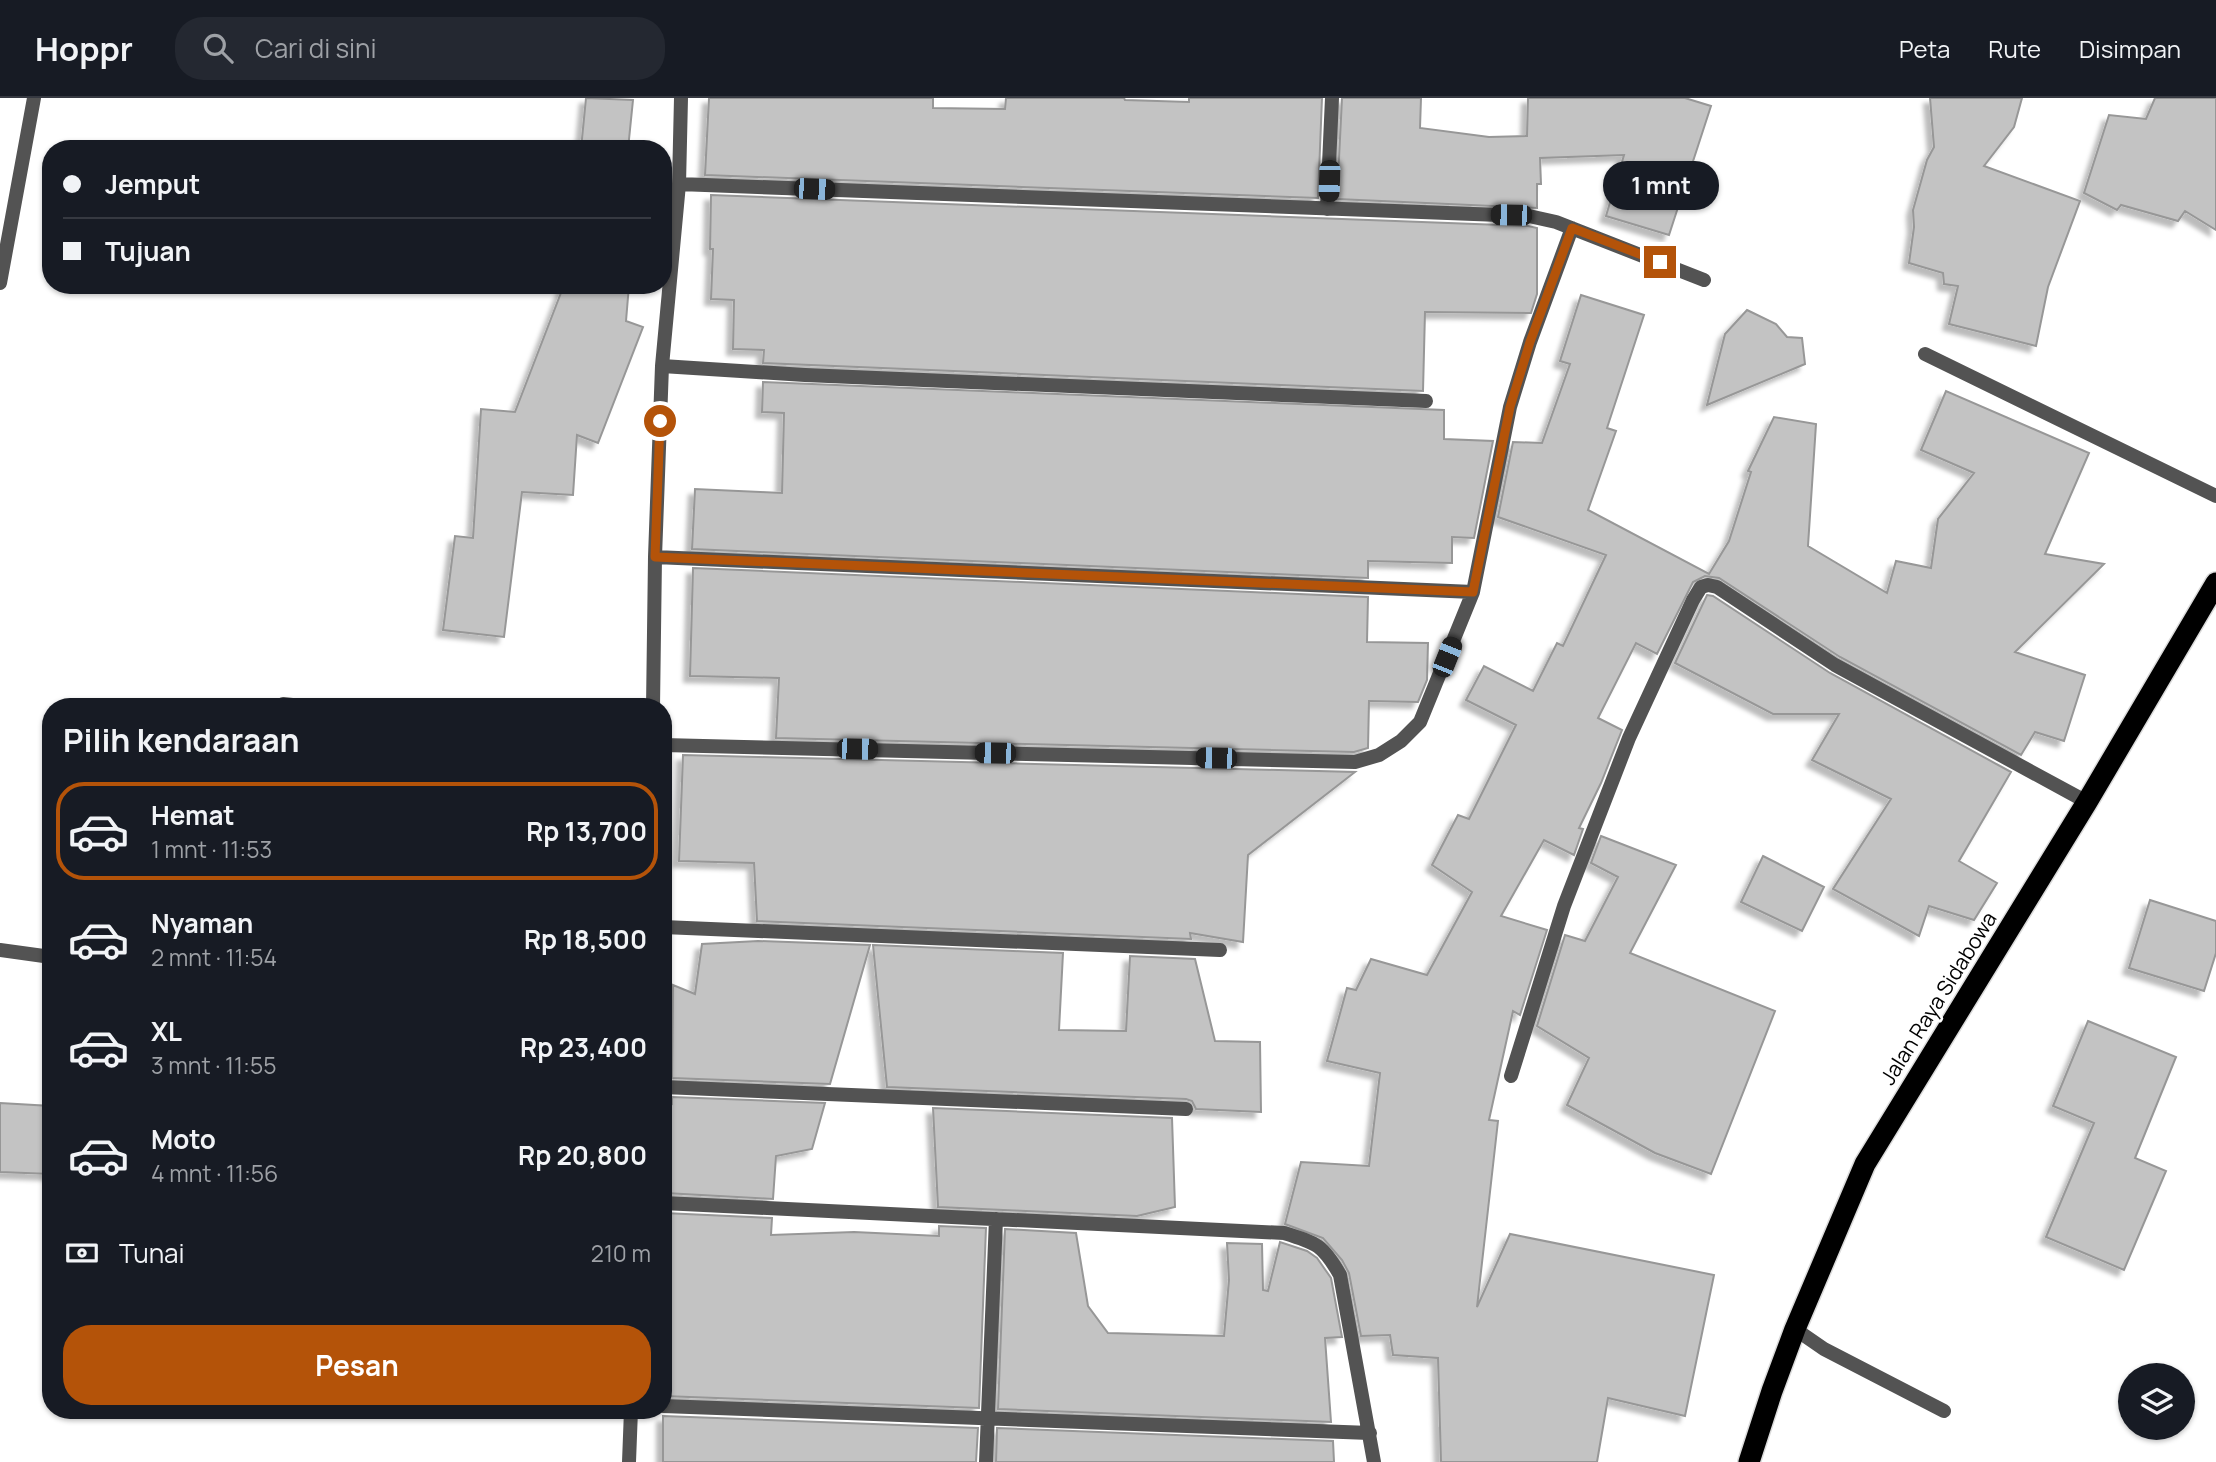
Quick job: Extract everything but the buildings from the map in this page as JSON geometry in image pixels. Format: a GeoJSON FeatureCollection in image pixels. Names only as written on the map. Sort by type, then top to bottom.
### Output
{"type":"FeatureCollection","features":[{"type":"Feature","properties":{"kind":"highway","name":"Jalan Raya Sidabowa"},"geometry":{"type":"LineString","coordinates":[[1749,1462],[1795,1328],[1875,1145],[2087,802],[2216,583]]}},
{"type":"Feature","properties":{"kind":"street"},"geometry":{"type":"LineString","coordinates":[[0,283],[34,98]]}},
{"type":"Feature","properties":{"kind":"street"},"geometry":{"type":"LineString","coordinates":[[672,259],[679,184],[681,98]]}},
{"type":"Feature","properties":{"kind":"street"},"geometry":{"type":"LineString","coordinates":[[1328,209],[1332,98]]}},
{"type":"Feature","properties":{"kind":"street"},"geometry":{"type":"LineString","coordinates":[[679,184],[1529,216],[1572,228],[1704,280]]}},
{"type":"Feature","properties":{"kind":"street"},"geometry":{"type":"LineString","coordinates":[[672,745],[1354,762],[1380,755],[1401,741],[1420,722],[1473,592],[1510,407],[1530,342],[1572,228]]}},
{"type":"Feature","properties":{"kind":"street"},"geometry":{"type":"LineString","coordinates":[[653,698],[662,366],[669,294]]}},
{"type":"Feature","properties":{"kind":"street"},"geometry":{"type":"LineString","coordinates":[[1924,354],[2216,496]]}},
{"type":"Feature","properties":{"kind":"street"},"geometry":{"type":"LineString","coordinates":[[662,366],[819,376],[1426,401]]}},
{"type":"Feature","properties":{"kind":"street"},"geometry":{"type":"LineString","coordinates":[[655,557],[1473,592]]}},
{"type":"Feature","properties":{"kind":"street"},"geometry":{"type":"LineString","coordinates":[[1511,1076],[1564,906],[1629,738],[1701,587],[1717,587],[1835,665],[2087,802]]}},
{"type":"Feature","properties":{"kind":"street"},"geometry":{"type":"LineString","coordinates":[[672,927],[1220,950]]}},
{"type":"Feature","properties":{"kind":"street"},"geometry":{"type":"LineString","coordinates":[[0,950],[42,956]]}},
{"type":"Feature","properties":{"kind":"street"},"geometry":{"type":"LineString","coordinates":[[672,1087],[1186,1109]]}},
{"type":"Feature","properties":{"kind":"street"},"geometry":{"type":"LineString","coordinates":[[672,1203],[1284,1233],[1305,1240],[1327,1252],[1340,1275],[1374,1462]]}},
{"type":"Feature","properties":{"kind":"street"},"geometry":{"type":"LineString","coordinates":[[986,1462],[996,1219]]}},
{"type":"Feature","properties":{"kind":"street"},"geometry":{"type":"LineString","coordinates":[[1795,1328],[1824,1349],[1944,1411]]}},
{"type":"Feature","properties":{"kind":"street"},"geometry":{"type":"LineString","coordinates":[[672,1406],[1370,1433]]}},
{"type":"Feature","properties":{"kind":"street"},"geometry":{"type":"LineString","coordinates":[[628,1462],[630,1419]]}},
{"type":"Feature","properties":{"kind":"route"},"geometry":{"type":"LineString","coordinates":[[660,421],[655,557],[1473,592],[1510,407],[1530,342],[1572,228],[1660,262]]}}]}
